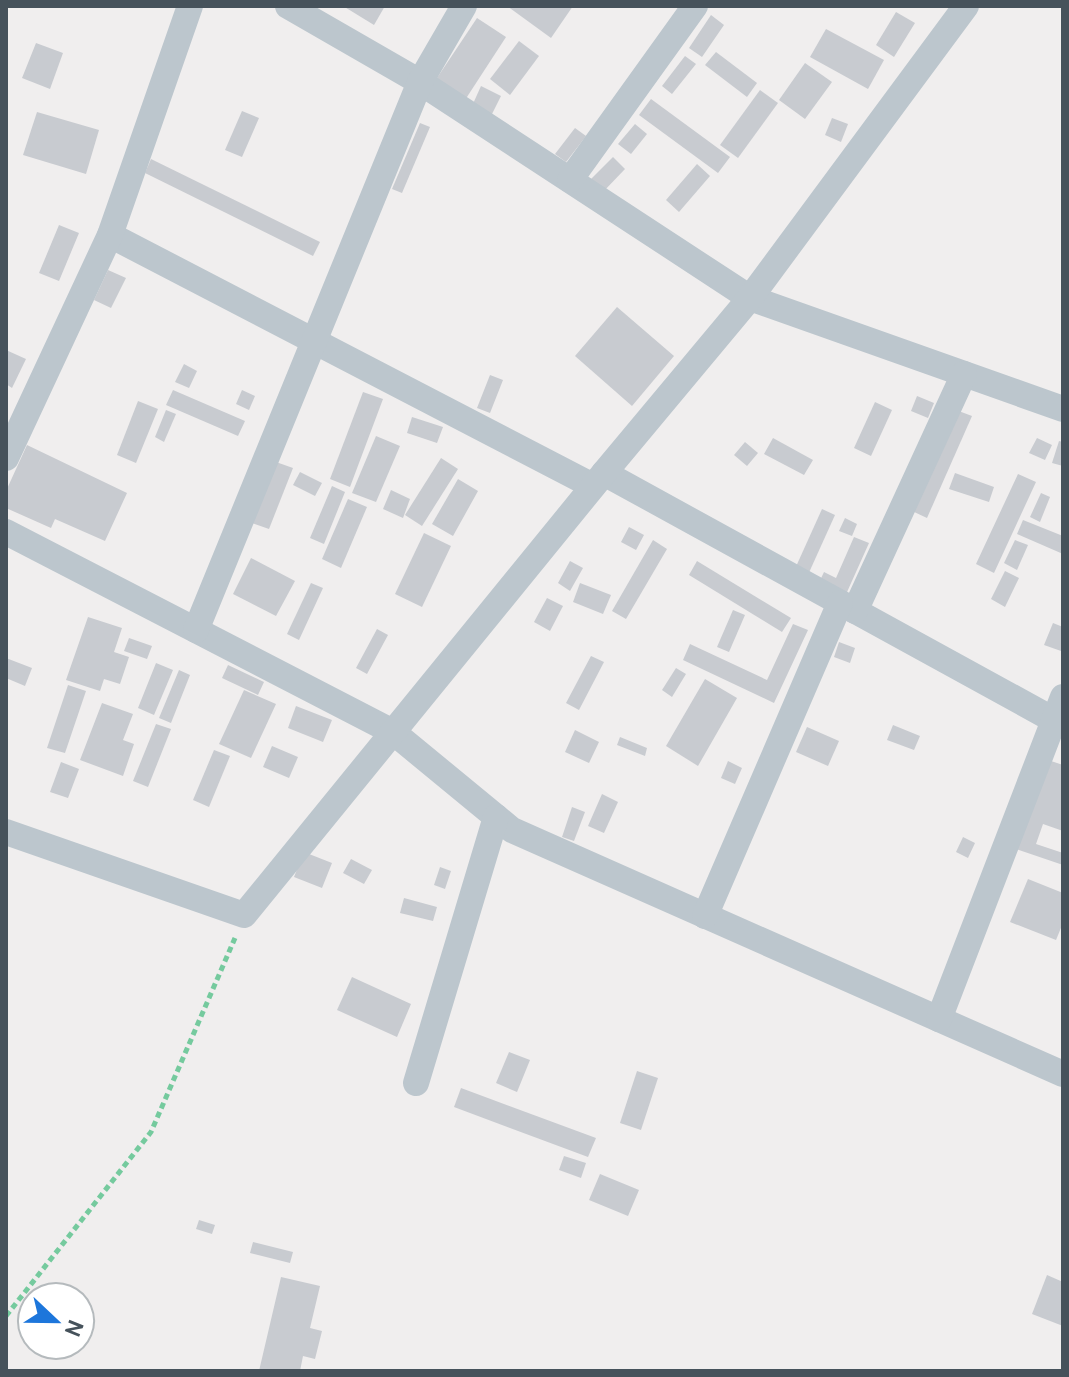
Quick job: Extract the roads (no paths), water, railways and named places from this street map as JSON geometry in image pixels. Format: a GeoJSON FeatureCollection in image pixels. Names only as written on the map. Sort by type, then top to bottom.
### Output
{"type":"FeatureCollection","features":[{"type":"Feature","properties":{"kind":"street"},"geometry":{"type":"LineString","coordinates":[[6,458],[110,235],[190,6]]}},
{"type":"Feature","properties":{"kind":"street"},"geometry":{"type":"LineString","coordinates":[[288,6],[420,82],[750,298],[1063,409]]}},
{"type":"Feature","properties":{"kind":"street"},"geometry":{"type":"LineString","coordinates":[[196,630],[420,82],[464,6]]}},
{"type":"Feature","properties":{"kind":"street"},"geometry":{"type":"LineString","coordinates":[[570,180],[695,6]]}},
{"type":"Feature","properties":{"kind":"street"},"geometry":{"type":"LineString","coordinates":[[6,832],[244,915],[598,479],[750,298],[966,6]]}},
{"type":"Feature","properties":{"kind":"street"},"geometry":{"type":"LineString","coordinates":[[110,235],[314,341],[598,479],[1060,714],[939,1019]]}},
{"type":"Feature","properties":{"kind":"street"},"geometry":{"type":"LineString","coordinates":[[705,916],[847,607],[964,374]]}},
{"type":"Feature","properties":{"kind":"street"},"geometry":{"type":"LineString","coordinates":[[6,532],[393,732],[512,830],[1063,1074]]}},
{"type":"Feature","properties":{"kind":"street"},"geometry":{"type":"LineString","coordinates":[[416,1083],[496,817]]}}]}
